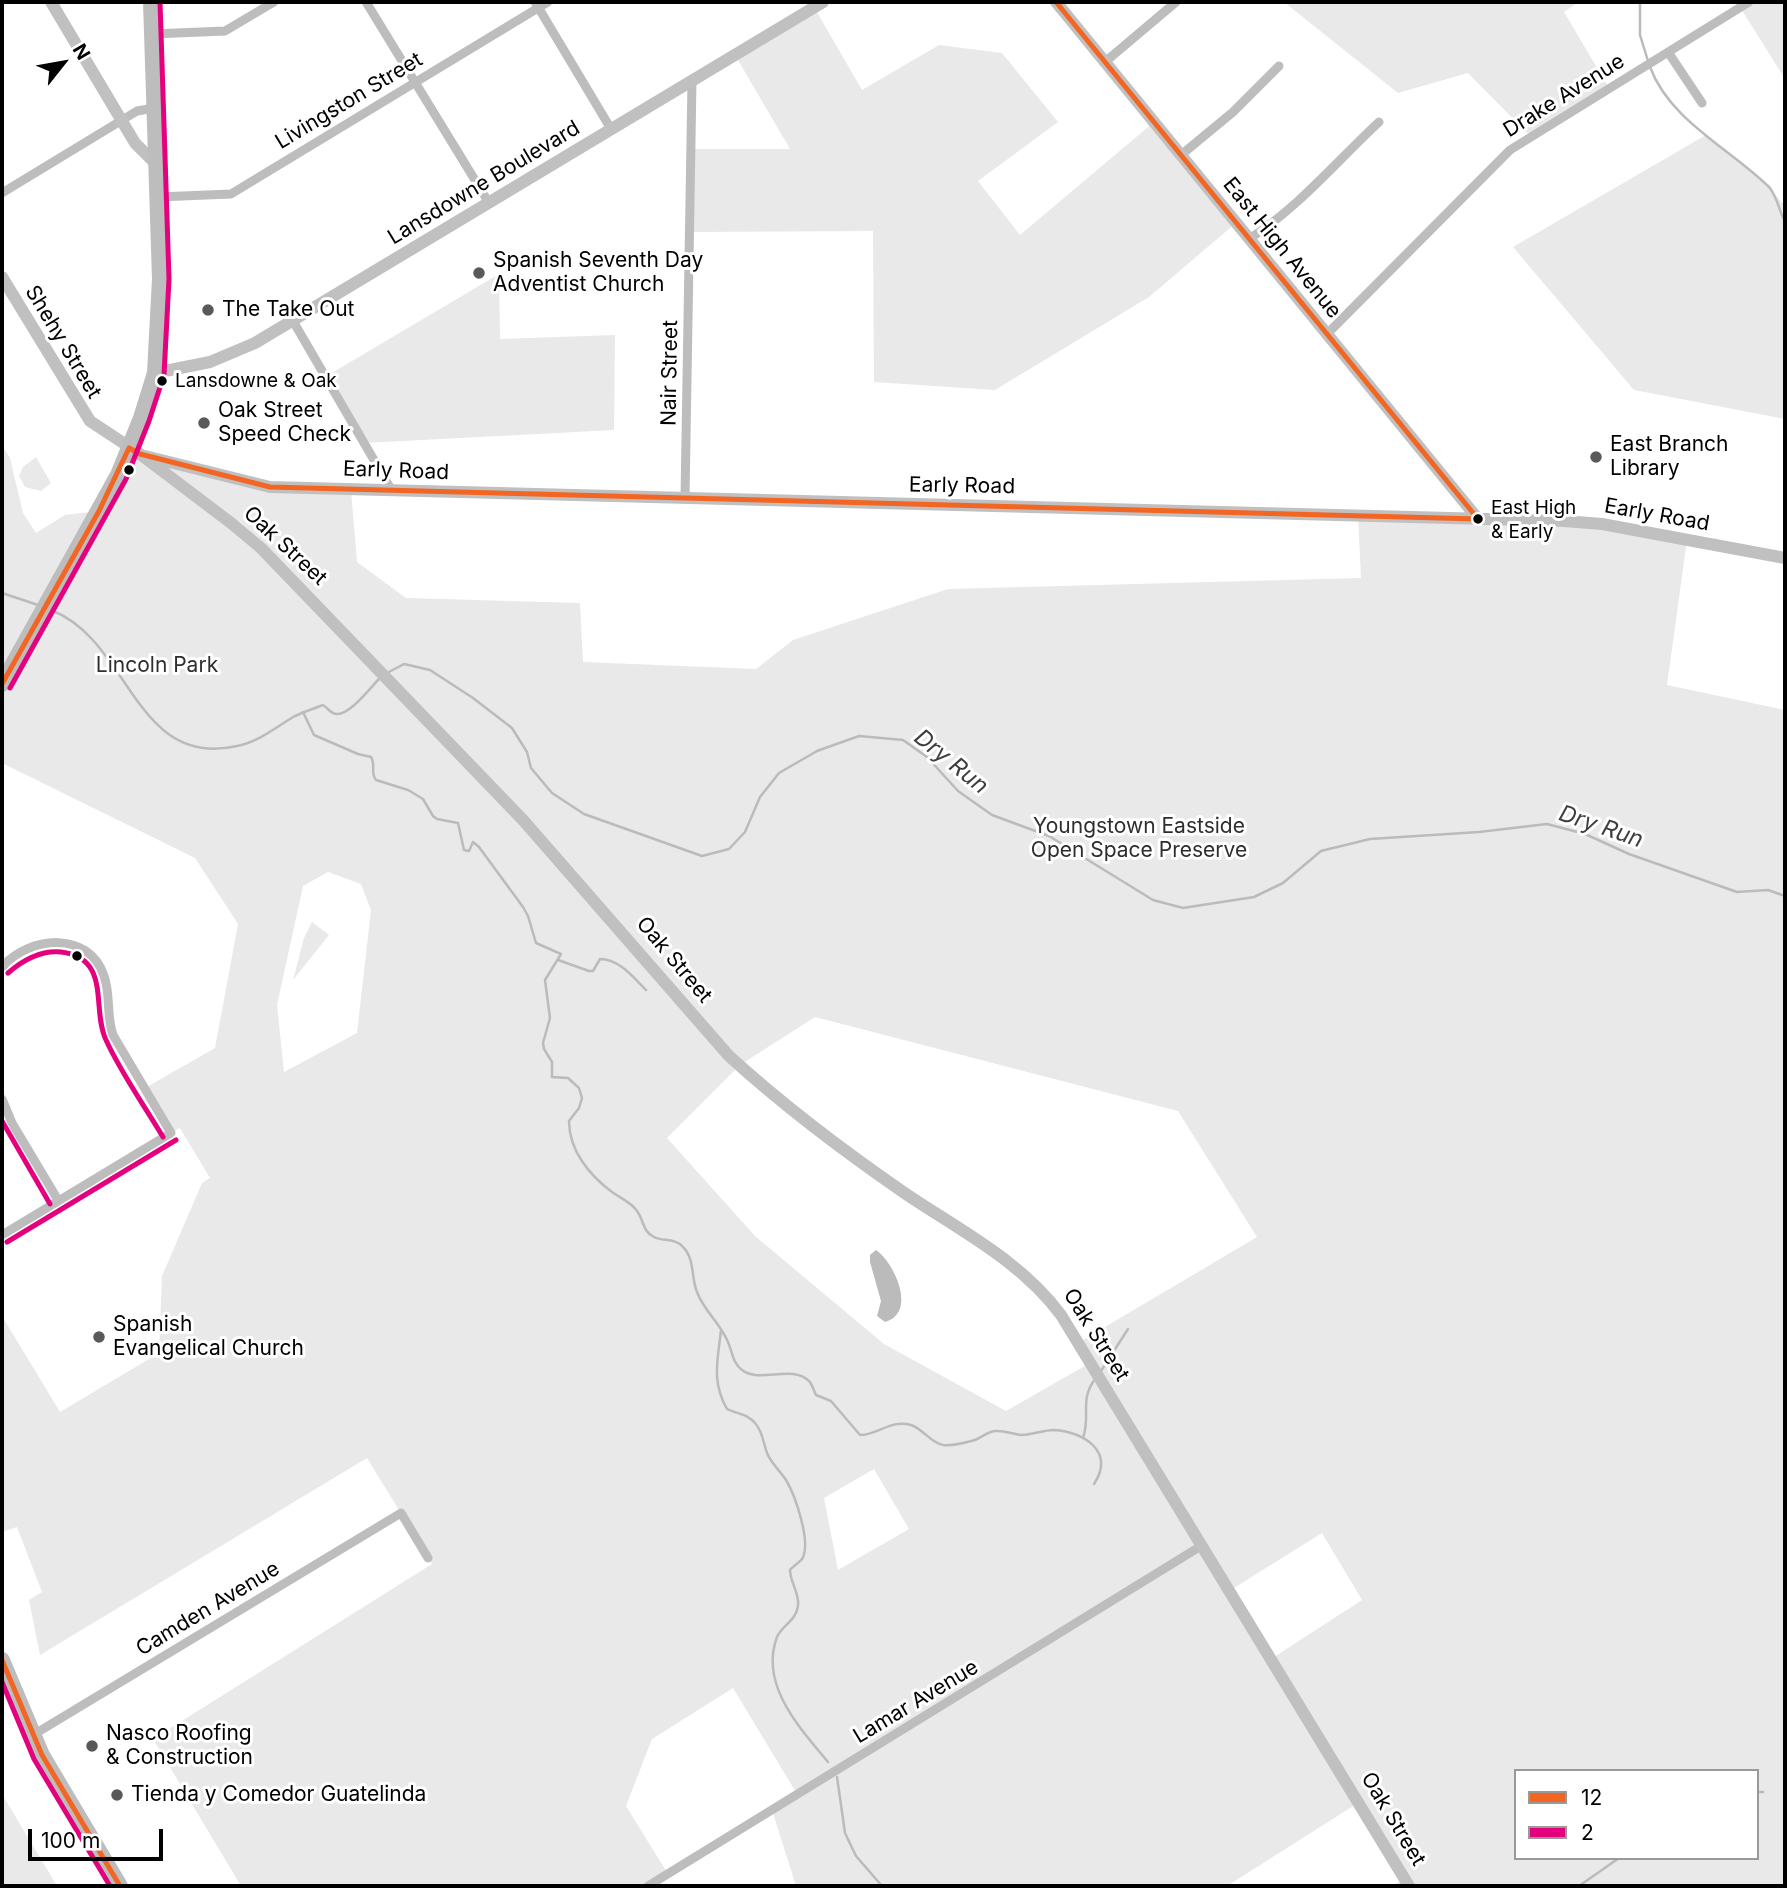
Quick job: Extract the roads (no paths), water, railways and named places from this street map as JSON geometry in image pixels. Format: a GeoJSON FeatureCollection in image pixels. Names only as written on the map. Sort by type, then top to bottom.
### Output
{"type":"FeatureCollection","features":[{"type":"Feature","properties":{"kind":"highway"},"geometry":{"type":"LineString","coordinates":[[2,684],[134,451],[155,373],[160,309],[151,2]]}},
{"type":"Feature","properties":{"kind":"highway"},"geometry":{"type":"LineString","coordinates":[[2,1660],[33,1735],[56,1780],[120,1886]]}},
{"type":"Feature","properties":{"kind":"street"},"geometry":{"type":"LineString","coordinates":[[51,2],[135,143],[155,163]]}},
{"type":"Feature","properties":{"kind":"street"},"geometry":{"type":"LineString","coordinates":[[152,34],[225,31],[275,2]]}},
{"type":"Feature","properties":{"kind":"street"},"geometry":{"type":"LineString","coordinates":[[366,2],[489,203]]}},
{"type":"Feature","properties":{"kind":"street","name":"Livingston Street"},"geometry":{"type":"LineString","coordinates":[[158,197],[231,194],[537,5],[548,2]]}},
{"type":"Feature","properties":{"kind":"street","name":"Lansdowne Boulevard"},"geometry":{"type":"LineString","coordinates":[[155,373],[220,359],[255,343],[823,2]]}},
{"type":"Feature","properties":{"kind":"street","name":"East High Avenue"},"geometry":{"type":"LineString","coordinates":[[1056,2],[1478,519]]}},
{"type":"Feature","properties":{"kind":"street"},"geometry":{"type":"LineString","coordinates":[[1105,62],[1176,2]]}},
{"type":"Feature","properties":{"kind":"street","name":"Drake Avenue"},"geometry":{"type":"LineString","coordinates":[[1327,334],[1510,150],[1749,2]]}},
{"type":"Feature","properties":{"kind":"street"},"geometry":{"type":"LineString","coordinates":[[537,5],[611,129]]}},
{"type":"Feature","properties":{"kind":"street"},"geometry":{"type":"LineString","coordinates":[[1665,54],[1702,103]]}},
{"type":"Feature","properties":{"kind":"street"},"geometry":{"type":"LineString","coordinates":[[1181,155],[1233,112],[1279,66]]}},
{"type":"Feature","properties":{"kind":"street","name":"Nair Street"},"geometry":{"type":"LineString","coordinates":[[685,498],[692,81]]}},
{"type":"Feature","properties":{"kind":"street"},"geometry":{"type":"LineString","coordinates":[[2,193],[137,111],[154,108]]}},
{"type":"Feature","properties":{"kind":"street"},"geometry":{"type":"LineString","coordinates":[[1249,239],[1301,199],[1379,122]]}},
{"type":"Feature","properties":{"kind":"street","name":"Shehy Street"},"geometry":{"type":"LineString","coordinates":[[2,277],[85,415],[134,451]]}},
{"type":"Feature","properties":{"kind":"street"},"geometry":{"type":"LineString","coordinates":[[293,321],[392,491]]}},
{"type":"Feature","properties":{"kind":"street","name":"Early Road"},"geometry":{"type":"LineString","coordinates":[[134,451],[270,487],[1602,524],[1785,558]]}},
{"type":"Feature","properties":{"kind":"street","name":"Oak Street"},"geometry":{"type":"LineString","coordinates":[[134,451],[231,523],[261,548],[310,597],[523,820],[729,1056],[753,1078],[874,1171],[1030,1278],[1050,1300],[1409,1886]]}},
{"type":"Feature","properties":{"kind":"street"},"geometry":{"type":"LineString","coordinates":[[2,967],[27,948],[51,942],[76,946],[92,957],[105,978],[108,1017],[113,1035],[172,1133],[2,1235]]}},
{"type":"Feature","properties":{"kind":"street"},"geometry":{"type":"LineString","coordinates":[[2,1099],[12,1123],[58,1200]]}},
{"type":"Feature","properties":{"kind":"street","name":"Camden Avenue"},"geometry":{"type":"LineString","coordinates":[[33,1735],[401,1513],[428,1558]]}},
{"type":"Feature","properties":{"kind":"street","name":"Lamar Avenue"},"geometry":{"type":"LineString","coordinates":[[648,1886],[1201,1546]]}},
{"type":"Feature","properties":{"kind":"waterway"},"geometry":{"type":"LineString","coordinates":[[1640,2],[1640,35],[1648,61]]}},
{"type":"Feature","properties":{"kind":"waterway"},"geometry":{"type":"LineString","coordinates":[[1650,67],[1659,86],[1686,119],[1770,188],[1785,222]]}},
{"type":"Feature","properties":{"kind":"waterway","name":"Dry Run"},"geometry":{"type":"LineString","coordinates":[[2,593],[38,605]]}},
{"type":"Feature","properties":{"kind":"waterway","name":"Dry Run"},"geometry":{"type":"LineString","coordinates":[[51,610],[78,626],[99,648],[154,721],[176,739],[203,748],[245,744],[293,717],[323,705],[336,714],[347,711],[379,679]]}},
{"type":"Feature","properties":{"kind":"waterway","name":"Dry Run"},"geometry":{"type":"LineString","coordinates":[[387,673],[404,664],[430,670],[512,728],[527,752],[531,768],[552,793],[584,814],[702,856],[729,849],[745,832],[760,797],[779,773],[817,751],[859,736],[903,740],[927,757],[958,791],[992,815],[1049,836],[1153,900],[1183,908],[1254,897],[1283,883],[1321,851],[1370,839],[1479,832],[1547,824],[1585,834],[1629,854],[1737,892],[1768,890],[1785,896]]}},
{"type":"Feature","properties":{"kind":"waterway"},"geometry":{"type":"LineString","coordinates":[[303,712],[314,735],[371,757],[376,780],[408,790],[423,799],[437,819],[458,823],[464,850],[469,851],[473,842],[479,847],[523,907],[536,943],[561,954],[545,980],[550,1018],[543,1043],[552,1062],[552,1077],[568,1078],[579,1088],[582,1098],[579,1108],[569,1121],[572,1142],[588,1170],[635,1208],[650,1235],[676,1242],[687,1252],[700,1299],[725,1335],[735,1361],[742,1370],[758,1375],[802,1376],[810,1382],[816,1395],[831,1401],[860,1435],[897,1424],[911,1425],[943,1445],[972,1441],[995,1431],[1021,1435],[1054,1430],[1076,1435],[1086,1440],[1099,1453],[1100,1473],[1094,1484]]}},
{"type":"Feature","properties":{"kind":"waterway"},"geometry":{"type":"LineString","coordinates":[[558,960],[589,971],[593,971],[600,959],[613,962],[646,990]]}},
{"type":"Feature","properties":{"kind":"waterway"},"geometry":{"type":"LineString","coordinates":[[1101,1371],[1128,1329]]}},
{"type":"Feature","properties":{"kind":"waterway"},"geometry":{"type":"LineString","coordinates":[[721,1330],[717,1379],[722,1399],[727,1409],[749,1418],[758,1426],[769,1457],[790,1487],[804,1531],[805,1552],[802,1559],[790,1570],[798,1597],[797,1611],[777,1637],[773,1672],[785,1705],[828,1762]]}},
{"type":"Feature","properties":{"kind":"waterway"},"geometry":{"type":"LineString","coordinates":[[1083,1438],[1086,1401],[1095,1379]]}},
{"type":"Feature","properties":{"kind":"waterway"},"geometry":{"type":"LineString","coordinates":[[837,1777],[845,1833],[856,1856],[882,1886]]}},
{"type":"Feature","properties":{"kind":"waterway"},"geometry":{"type":"LineString","coordinates":[[1579,1886],[1616,1860]]}},
{"type":"Feature","properties":{"kind":"place","name":"Spanish Seventh Day Adventist Church"},"geometry":{"type":"Point","coordinates":[479,273]}},
{"type":"Feature","properties":{"kind":"place","name":"The Take Out"},"geometry":{"type":"Point","coordinates":[208,310]}},
{"type":"Feature","properties":{"kind":"place","name":"Lansdowne & Oak"},"geometry":{"type":"Point","coordinates":[162,381]}},
{"type":"Feature","properties":{"kind":"place","name":"Oak Street Speed Check"},"geometry":{"type":"Point","coordinates":[204,423]}},
{"type":"Feature","properties":{"kind":"place","name":"East Branch Library"},"geometry":{"type":"Point","coordinates":[1596,457]}},
{"type":"Feature","properties":{"kind":"place","name":"East High & Early"},"geometry":{"type":"Point","coordinates":[1478,519]}},
{"type":"Feature","properties":{"kind":"place","name":"Spanish Evangelical Church"},"geometry":{"type":"Point","coordinates":[99,1337]}},
{"type":"Feature","properties":{"kind":"place","name":"Nasco Roofing & Construction"},"geometry":{"type":"Point","coordinates":[92,1746]}},
{"type":"Feature","properties":{"kind":"place","name":"Tienda y Comedor Guatelinda"},"geometry":{"type":"Point","coordinates":[117,1795]}},
{"type":"Feature","properties":{"kind":"park label","name":"Lincoln Park"},"geometry":{"type":"Point","coordinates":[157,666]}},
{"type":"Feature","properties":{"kind":"park label","name":"Youngstown Eastside Open Space Preserve"},"geometry":{"type":"Point","coordinates":[1139,839]}}]}
